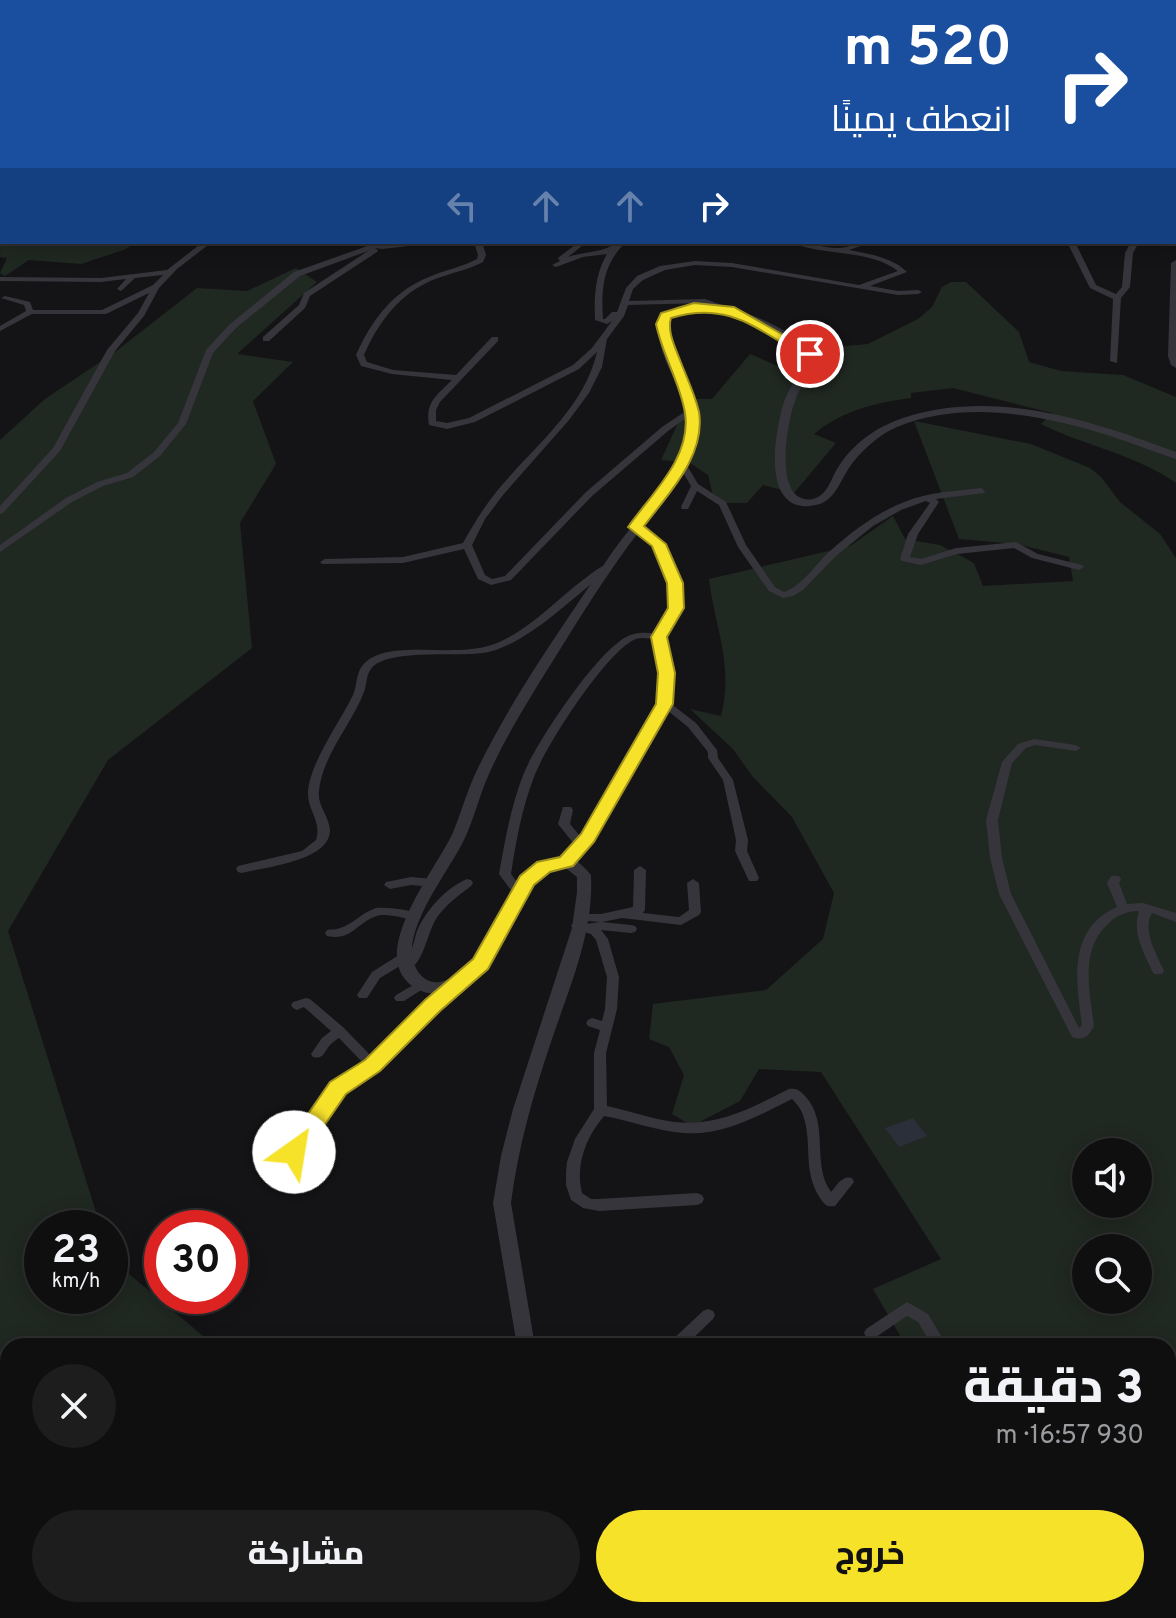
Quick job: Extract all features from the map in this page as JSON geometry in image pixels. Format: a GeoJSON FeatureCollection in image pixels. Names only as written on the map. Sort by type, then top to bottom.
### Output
{"type":"FeatureCollection","features":[{"type":"Feature","properties":{"kind":"street"},"geometry":{"type":"LineString","coordinates":[[52,0],[60,0]]}},
{"type":"Feature","properties":{"kind":"street"},"geometry":{"type":"LineString","coordinates":[[0,511],[57,449],[111,350],[141,314],[156,287],[168,272],[205,244]]}},
{"type":"Feature","properties":{"kind":"street"},"geometry":{"type":"LineString","coordinates":[[457,378],[381,370],[364,364],[360,355],[376,323],[403,294],[418,283],[480,260],[482,255],[479,244]]}},
{"type":"Feature","properties":{"kind":"street"},"geometry":{"type":"LineString","coordinates":[[581,244],[556,265],[581,255],[610,251],[619,244]]}},
{"type":"Feature","properties":{"kind":"street"},"geometry":{"type":"LineString","coordinates":[[803,244],[903,270],[898,275],[865,287]]}},
{"type":"Feature","properties":{"kind":"street"},"geometry":{"type":"LineString","coordinates":[[839,252],[862,244]]}},
{"type":"Feature","properties":{"kind":"street"},"geometry":{"type":"LineString","coordinates":[[1072,244],[1093,286],[1117,298]]}},
{"type":"Feature","properties":{"kind":"street"},"geometry":{"type":"LineString","coordinates":[[1114,361],[1117,298],[1126,287],[1129,253],[1134,244]]}},
{"type":"Feature","properties":{"kind":"street"},"geometry":{"type":"LineString","coordinates":[[266,339],[302,306],[307,295],[375,245]]}},
{"type":"Feature","properties":{"kind":"street"},"geometry":{"type":"LineString","coordinates":[[0,549],[69,500],[92,487],[130,475],[157,454],[182,424],[206,355],[237,323],[297,274],[375,245]]}},
{"type":"Feature","properties":{"kind":"street"},"geometry":{"type":"LineString","coordinates":[[610,251],[599,291],[599,320],[607,322],[624,304],[705,301],[729,309],[810,354],[811,362],[792,396],[785,418],[781,446],[783,486],[786,495],[798,502],[820,501],[828,494],[842,469],[876,433],[917,416],[938,413],[983,410],[1041,415],[1114,433],[1176,456]]}},
{"type":"Feature","properties":{"kind":"street"},"geometry":{"type":"LineString","coordinates":[[1176,263],[1173,356],[1176,365]]}},
{"type":"Feature","properties":{"kind":"street"},"geometry":{"type":"LineString","coordinates":[[495,339],[436,401],[432,423],[447,426],[472,420],[576,367],[604,339],[630,288],[640,278],[663,268],[682,264],[732,265],[898,293],[918,292]]}},
{"type":"Feature","properties":{"kind":"street"},"geometry":{"type":"LineString","coordinates":[[0,279],[101,280],[168,272]]}},
{"type":"Feature","properties":{"kind":"street"},"geometry":{"type":"LineString","coordinates":[[121,289],[132,277]]}},
{"type":"Feature","properties":{"kind":"street"},"geometry":{"type":"LineString","coordinates":[[0,329],[30,312],[103,312],[156,287]]}},
{"type":"Feature","properties":{"kind":"street"},"geometry":{"type":"LineString","coordinates":[[5,298],[27,304],[30,312]]}},
{"type":"Feature","properties":{"kind":"street"},"geometry":{"type":"LineString","coordinates":[[422,984],[404,963],[403,947],[415,916],[457,841],[484,770],[501,737],[610,565],[682,464],[692,429],[692,411],[666,342],[662,324],[665,316],[694,307],[729,309]]}},
{"type":"Feature","properties":{"kind":"street"},"geometry":{"type":"LineString","coordinates":[[325,562],[403,560],[467,545],[490,503],[582,397],[600,365],[604,339]]}},
{"type":"Feature","properties":{"kind":"street"},"geometry":{"type":"LineString","coordinates":[[467,545],[481,577],[497,582],[508,578],[589,494],[665,429],[692,411]]}},
{"type":"Feature","properties":{"kind":"street"},"geometry":{"type":"LineString","coordinates":[[682,464],[695,486],[723,504],[741,545],[772,589],[783,595],[797,591],[821,565],[883,515],[901,505],[930,497],[981,491]]}},
{"type":"Feature","properties":{"kind":"street"},"geometry":{"type":"LineString","coordinates":[[685,507],[695,486]]}},
{"type":"Feature","properties":{"kind":"street"},"geometry":{"type":"LineString","coordinates":[[930,497],[935,502],[906,546],[905,559],[909,561],[921,562],[956,551],[1016,545],[1035,556],[1079,567]]}},
{"type":"Feature","properties":{"kind":"street"},"geometry":{"type":"LineString","coordinates":[[280,1180],[329,1098],[338,1088],[372,1065],[488,955],[535,872],[566,861],[581,845],[608,806],[665,704],[667,673],[659,637],[676,608],[675,583],[659,544],[636,527]]}},
{"type":"Feature","properties":{"kind":"street"},"geometry":{"type":"LineString","coordinates":[[242,869],[279,862],[314,850],[322,839],[324,829],[313,806],[313,787],[358,693],[365,668],[372,662],[407,653],[488,650],[527,629],[610,565]]}},
{"type":"Feature","properties":{"kind":"street"},"geometry":{"type":"LineString","coordinates":[[520,894],[505,874],[508,850],[535,761],[586,685],[612,655],[632,638],[659,637]]}},
{"type":"Feature","properties":{"kind":"street"},"geometry":{"type":"LineString","coordinates":[[665,704],[692,725],[723,770],[742,840],[741,851],[753,878]]}},
{"type":"Feature","properties":{"kind":"street"},"geometry":{"type":"LineString","coordinates":[[1076,748],[1034,742],[1022,746],[1007,762],[992,820],[996,858],[1005,894],[1076,1034],[1081,1035],[1088,1026],[1083,991],[1084,951],[1090,936],[1109,913],[1122,906],[1146,908],[1176,918]]}},
{"type":"Feature","properties":{"kind":"street"},"geometry":{"type":"LineString","coordinates":[[567,810],[564,824],[581,845]]}},
{"type":"Feature","properties":{"kind":"street"},"geometry":{"type":"LineString","coordinates":[[525,1338],[502,1203],[519,1115],[582,924],[584,875],[566,861]]}},
{"type":"Feature","properties":{"kind":"street"},"geometry":{"type":"LineString","coordinates":[[582,924],[639,910],[640,870]]}},
{"type":"Feature","properties":{"kind":"street"},"geometry":{"type":"LineString","coordinates":[[1115,879],[1113,883],[1122,906]]}},
{"type":"Feature","properties":{"kind":"street"},"geometry":{"type":"LineString","coordinates":[[390,885],[411,881],[433,883]]}},
{"type":"Feature","properties":{"kind":"street"},"geometry":{"type":"LineString","coordinates":[[363,995],[376,975],[391,963],[404,963],[420,953],[423,931],[439,904],[467,883]]}},
{"type":"Feature","properties":{"kind":"street"},"geometry":{"type":"LineString","coordinates":[[626,915],[681,921],[695,912],[693,883]]}},
{"type":"Feature","properties":{"kind":"street"},"geometry":{"type":"LineString","coordinates":[[1146,908],[1141,917],[1141,932],[1158,971]]}},
{"type":"Feature","properties":{"kind":"street"},"geometry":{"type":"LineString","coordinates":[[331,933],[346,933],[372,913],[385,911],[415,916]]}},
{"type":"Feature","properties":{"kind":"street"},"geometry":{"type":"LineString","coordinates":[[582,924],[631,929]]}},
{"type":"Feature","properties":{"kind":"street"},"geometry":{"type":"LineString","coordinates":[[582,924],[602,939],[611,965],[614,993],[599,1025],[601,1110],[591,1120],[582,1139],[573,1166],[573,1188],[582,1202],[599,1205],[697,1199]]}},
{"type":"Feature","properties":{"kind":"street"},"geometry":{"type":"LineString","coordinates":[[400,998],[422,984],[447,987],[466,975]]}},
{"type":"Feature","properties":{"kind":"street"},"geometry":{"type":"LineString","coordinates":[[297,1005],[306,1002],[340,1031],[372,1065]]}},
{"type":"Feature","properties":{"kind":"street"},"geometry":{"type":"LineString","coordinates":[[317,1054],[326,1041],[340,1031]]}},
{"type":"Feature","properties":{"kind":"street"},"geometry":{"type":"LineString","coordinates":[[601,1110],[642,1120],[699,1128],[723,1124],[794,1093],[810,1109],[813,1119],[815,1178],[819,1189],[830,1202],[847,1182]]}},
{"type":"Feature","properties":{"kind":"street"},"geometry":{"type":"LineString","coordinates":[[871,1333],[907,1308],[923,1318],[935,1338]]}},
{"type":"Feature","properties":{"kind":"street"},"geometry":{"type":"LineString","coordinates":[[684,1338],[708,1315]]}},
{"type":"Feature","properties":{"kind":"shaded area"},"geometry":{"type":"Polygon","coordinates":[[[0,244],[134,244],[81,264],[29,260],[5,276],[0,273],[7,258],[0,257],[0,244]]]}},
{"type":"Feature","properties":{"kind":"shaded area"},"geometry":{"type":"Polygon","coordinates":[[[296,268],[317,282],[237,354],[293,362],[253,401],[276,464],[240,523],[252,648],[108,760],[8,931],[95,1210],[24,1210],[24,1314],[128,1314],[128,1273],[144,1286],[144,1314],[177,1314],[205,1338],[0,1338],[0,440],[45,399],[115,352],[197,288],[247,291],[296,268]]]}},
{"type":"Feature","properties":{"kind":"shaded area"},"geometry":{"type":"Polygon","coordinates":[[[951,282],[966,282],[1019,332],[1029,362],[1061,371],[1123,375],[1176,397],[1176,483],[1127,457],[1041,424],[1052,413],[953,388],[911,393],[911,398],[860,409],[825,426],[814,434],[836,443],[794,493],[763,485],[747,503],[715,503],[708,475],[690,463],[661,460],[689,399],[712,399],[750,354],[785,369],[823,348],[868,344],[918,319],[932,307],[942,287],[951,282]]]}},
{"type":"Feature","properties":{"kind":"shaded area"},"geometry":{"type":"Polygon","coordinates":[[[914,421],[1031,444],[1090,468],[1120,502],[1160,534],[1176,558],[1176,1338],[901,1338],[873,1289],[941,1259],[821,1072],[759,1069],[740,1101],[692,1126],[672,1114],[684,1075],[669,1047],[649,1039],[653,1004],[766,990],[823,939],[834,893],[792,817],[753,777],[733,749],[690,709],[721,716],[724,697],[722,647],[709,579],[850,546],[893,516],[905,539],[940,545],[974,563],[983,586],[1073,581],[1069,557],[1017,544],[959,539],[914,421]]]}},
{"type":"Feature","properties":{"kind":"shaded area"},"geometry":{"type":"Polygon","coordinates":[[[913,1118],[927,1136],[899,1147],[885,1128],[913,1118]]]}},
{"type":"Feature","properties":{"kind":"route"},"geometry":{"type":"LineString","coordinates":[[294,1152],[338,1088],[382,1057],[433,1005],[481,964],[535,872],[566,861],[588,837],[665,704],[667,673],[659,637],[676,608],[675,583],[664,551],[636,527],[682,464],[691,440],[692,411],[666,342],[662,324],[665,316],[673,311],[694,307],[729,309],[788,339],[810,354]]}}]}
